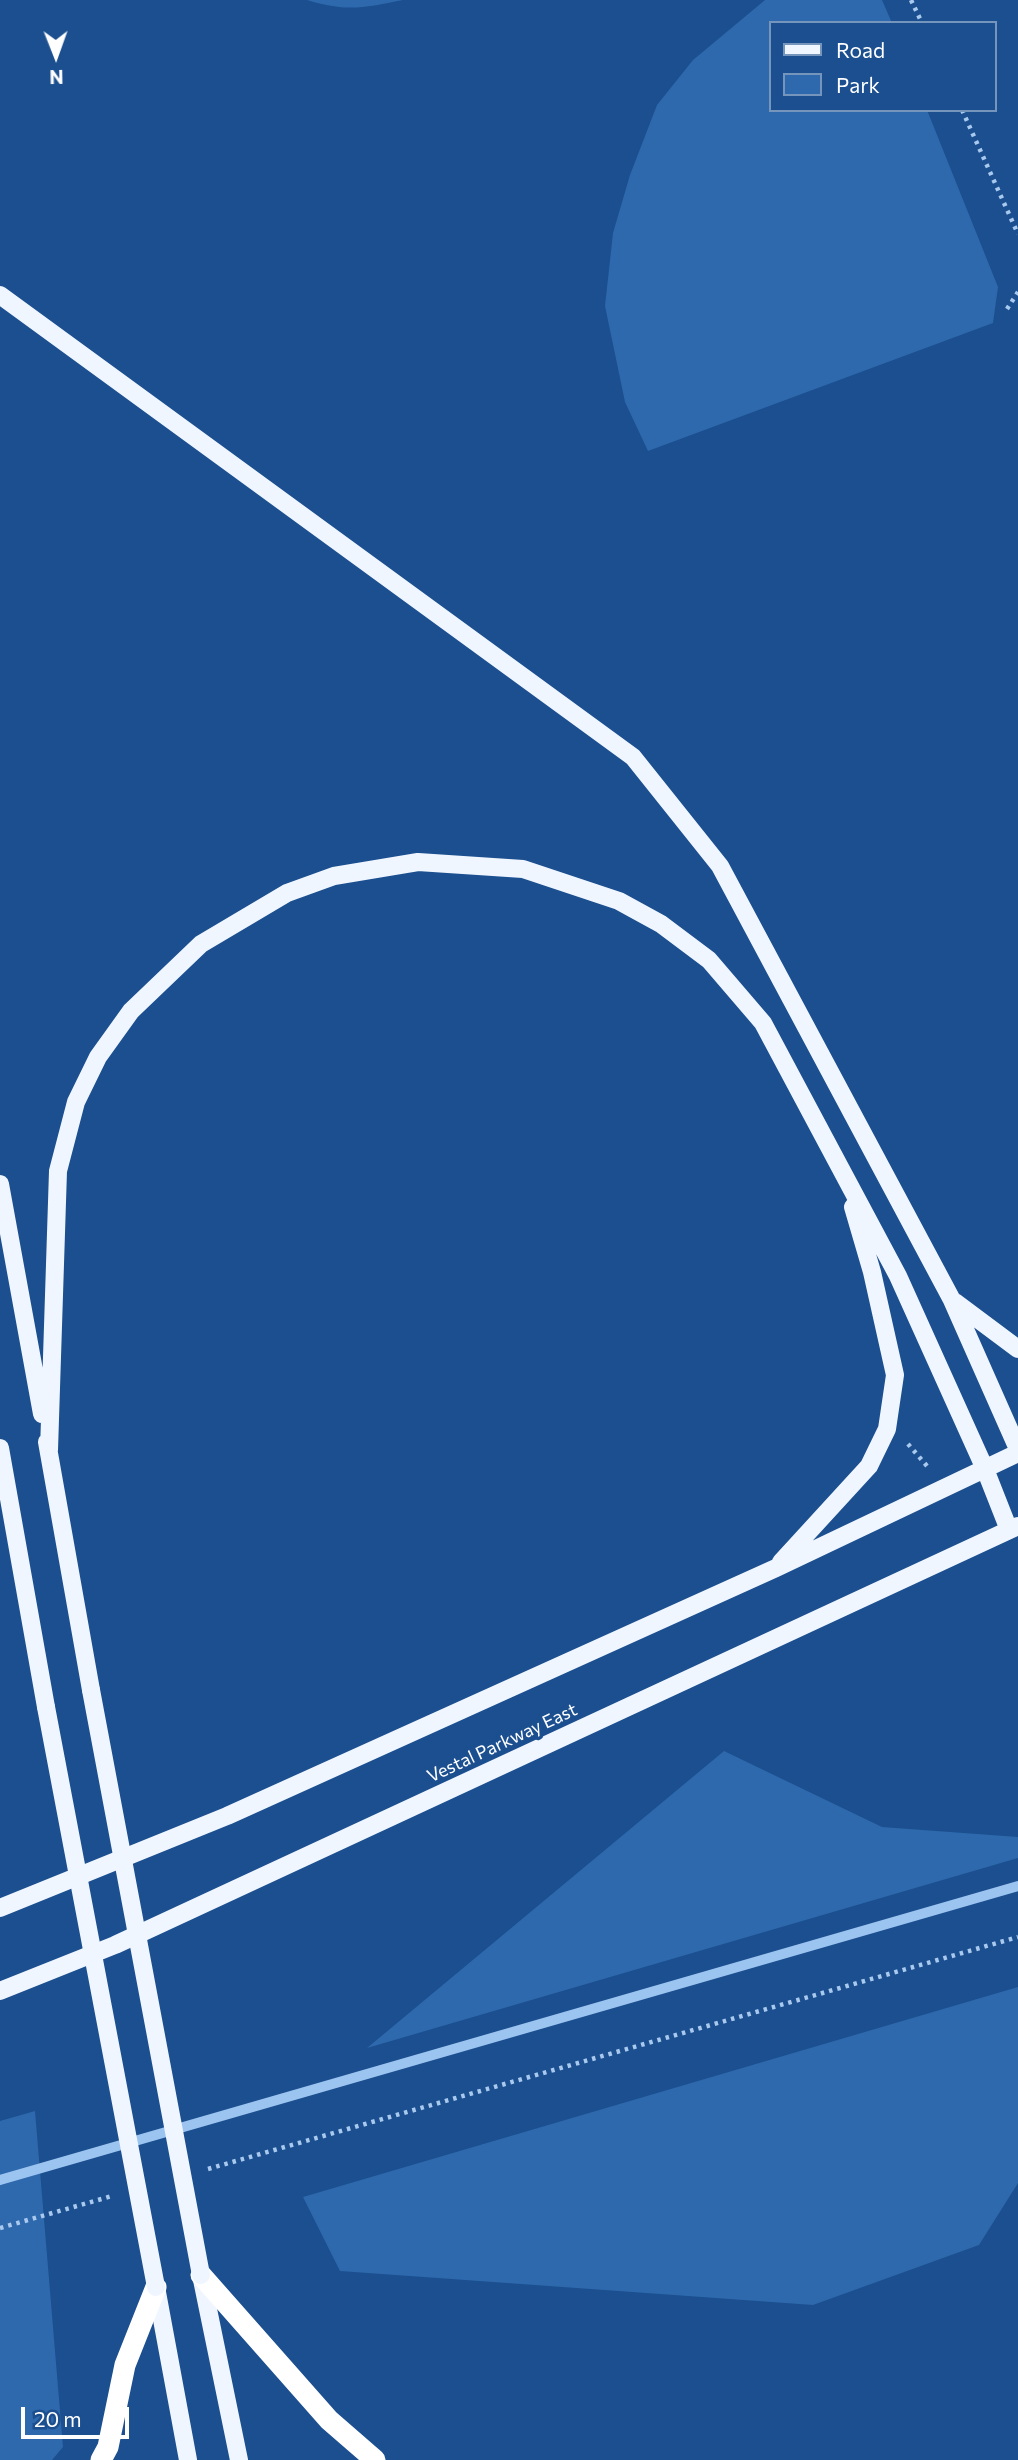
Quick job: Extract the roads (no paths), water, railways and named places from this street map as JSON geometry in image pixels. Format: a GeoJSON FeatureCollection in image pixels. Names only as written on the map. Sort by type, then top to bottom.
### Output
{"type":"FeatureCollection","features":[{"type":"Feature","properties":{"kind":"highway"},"geometry":{"type":"LineString","coordinates":[[201,2275],[329,2420],[375,2460]]}},
{"type":"Feature","properties":{"kind":"highway"},"geometry":{"type":"LineString","coordinates":[[101,2460],[108,2447],[125,2365],[156,2287]]}},
{"type":"Feature","properties":{"kind":"main road"},"geometry":{"type":"LineString","coordinates":[[0,295],[633,757],[720,866],[952,1300],[1018,1451],[776,1568],[226,1816],[0,1908]]}},
{"type":"Feature","properties":{"kind":"main road"},"geometry":{"type":"LineString","coordinates":[[49,1450],[58,1171],[76,1102],[98,1057],[131,1011],[201,944],[287,893],[334,876],[418,862],[523,869],[619,901],[662,923],[709,960],[763,1023],[898,1276],[1014,1528]]}},
{"type":"Feature","properties":{"kind":"main road"},"geometry":{"type":"LineString","coordinates":[[776,1568],[869,1466],[887,1429],[895,1375],[872,1272],[842,1170]]}},
{"type":"Feature","properties":{"kind":"main road"},"geometry":{"type":"LineString","coordinates":[[0,1184],[91,1690],[201,2275],[239,2460]]}},
{"type":"Feature","properties":{"kind":"main road"},"geometry":{"type":"LineString","coordinates":[[952,1300],[1018,1349]]}},
{"type":"Feature","properties":{"kind":"main road"},"geometry":{"type":"LineString","coordinates":[[0,1448],[188,2460]]}},
{"type":"Feature","properties":{"kind":"main road","name":"Vestal Parkway East"},"geometry":{"type":"LineString","coordinates":[[0,1991],[115,1945],[1014,1528]]}},
{"type":"Feature","properties":{"kind":"waterway"},"geometry":{"type":"LineString","coordinates":[[0,2180],[1018,1886]]}}]}
